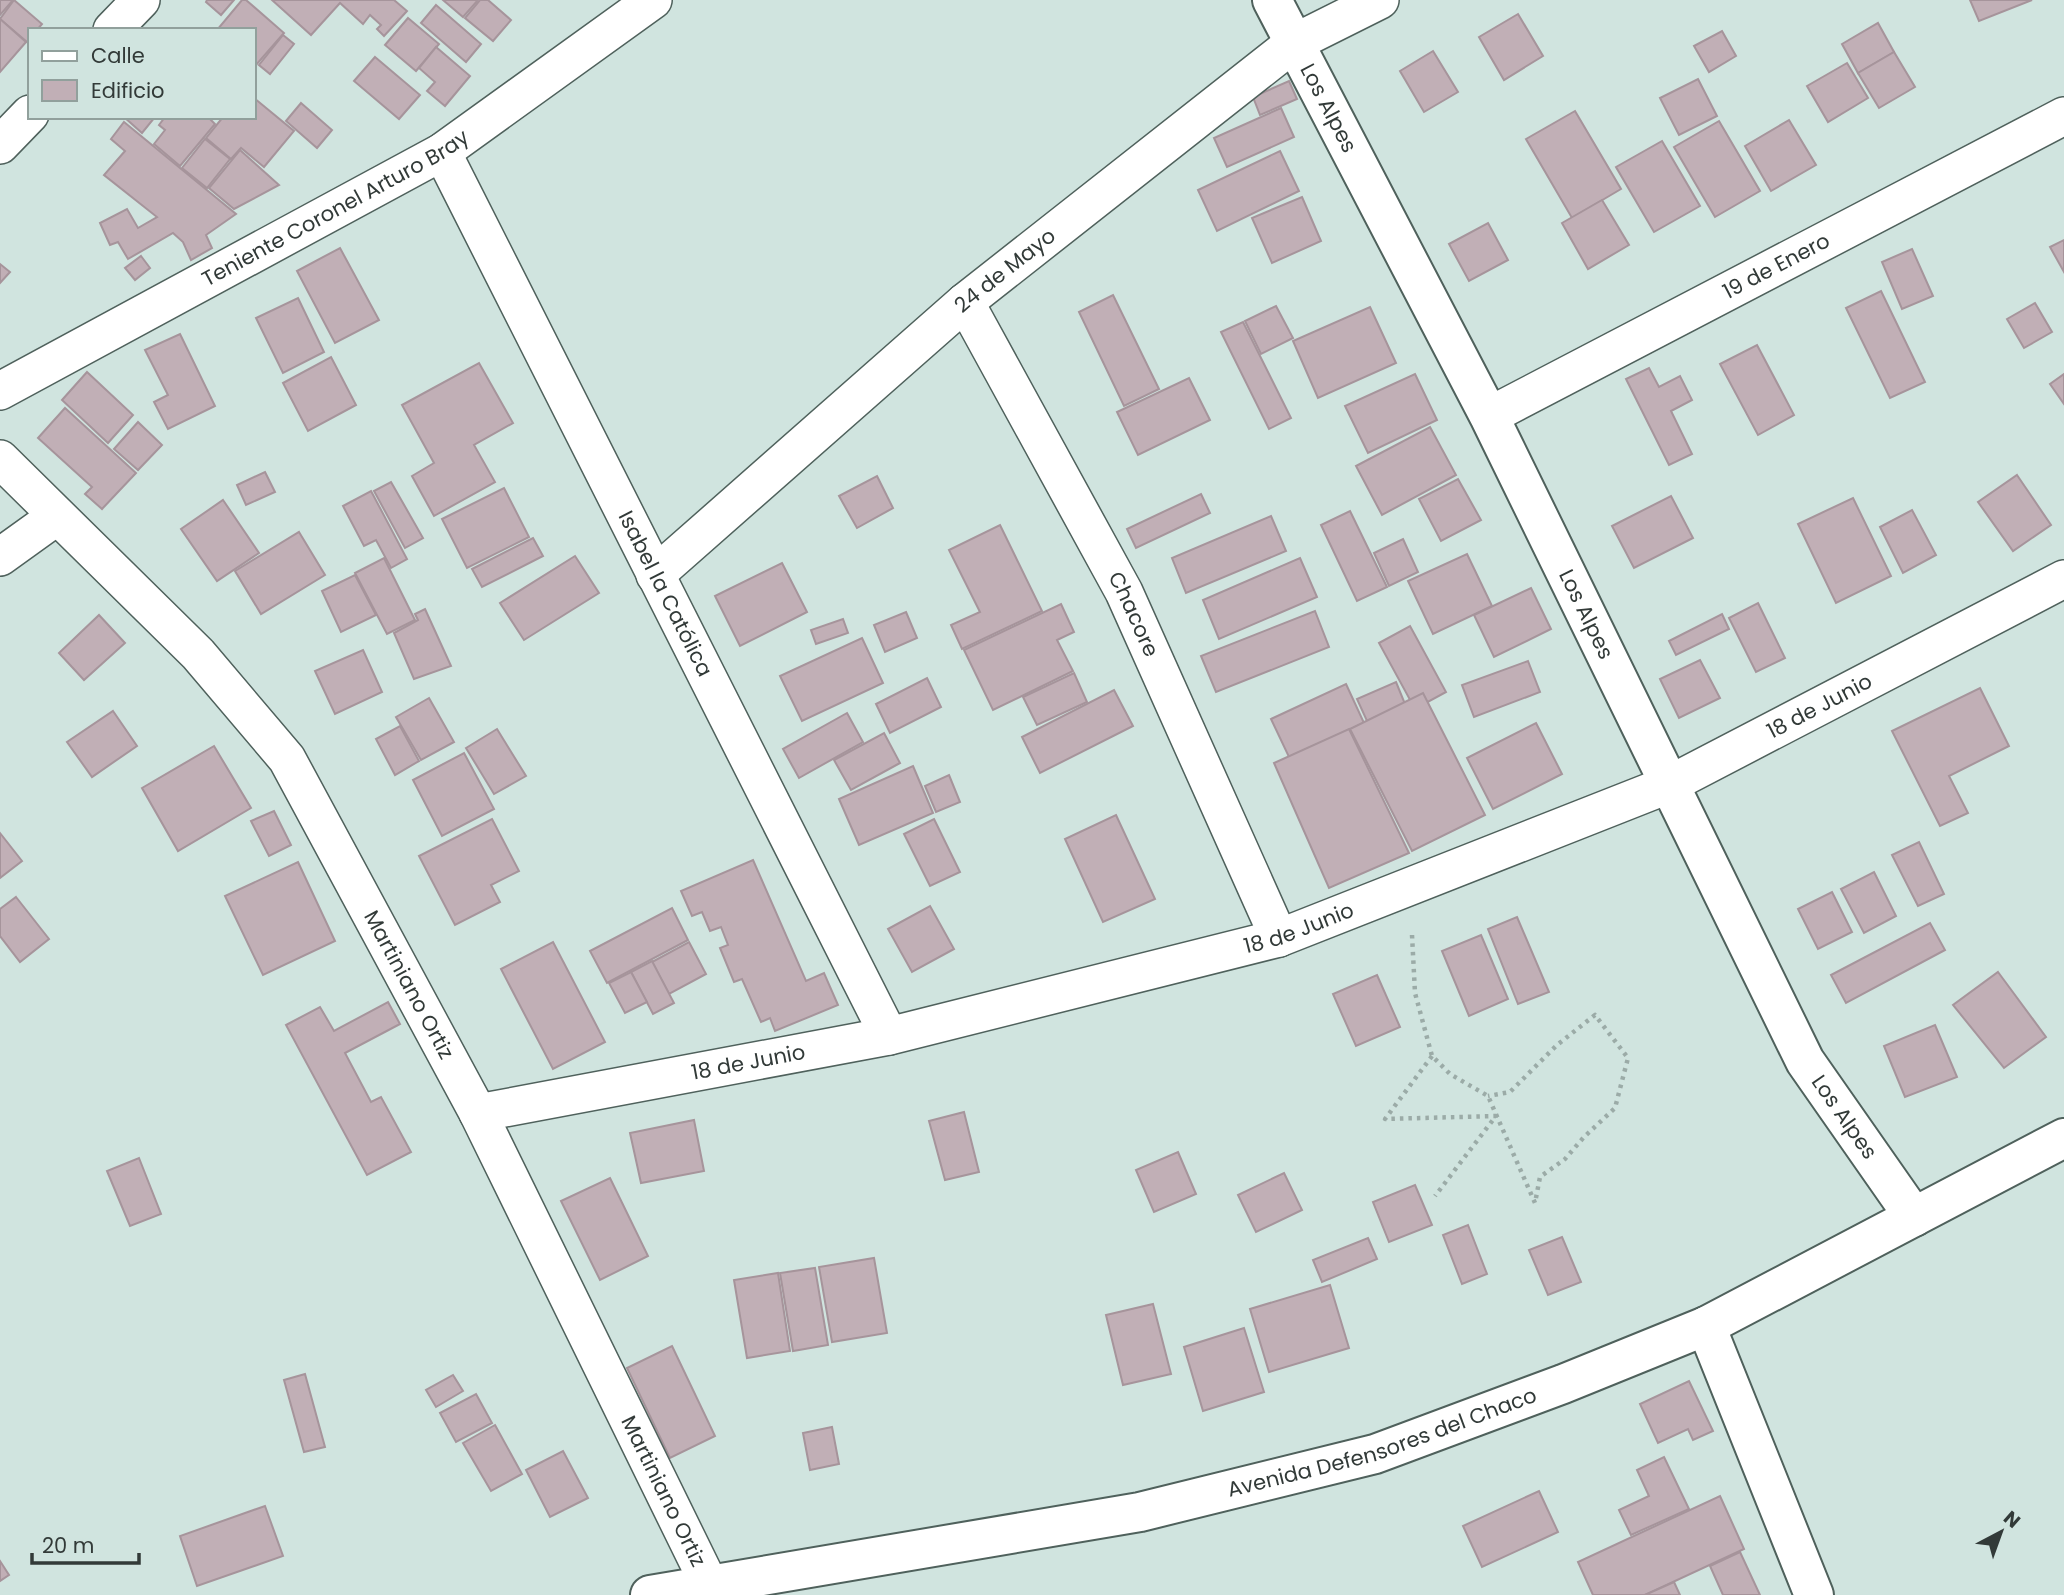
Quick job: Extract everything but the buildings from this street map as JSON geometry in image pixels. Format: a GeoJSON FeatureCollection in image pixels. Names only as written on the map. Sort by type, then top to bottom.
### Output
{"type":"FeatureCollection","features":[{"type":"Feature","properties":{"kind":"street"},"geometry":{"type":"LineString","coordinates":[[114,28],[141,0]]}},
{"type":"Feature","properties":{"kind":"street","name":"Teniente Coronel Arturo Bray"},"geometry":{"type":"LineString","coordinates":[[0,391],[442,152],[653,0]]}},
{"type":"Feature","properties":{"kind":"street","name":"Los Alpes"},"geometry":{"type":"LineString","coordinates":[[1272,0],[1489,416],[1805,1060],[1913,1217]]}},
{"type":"Feature","properties":{"kind":"street","name":"24 de Mayo"},"geometry":{"type":"LineString","coordinates":[[655,575],[965,302],[1294,43],[1380,0]]}},
{"type":"Feature","properties":{"kind":"street"},"geometry":{"type":"LineString","coordinates":[[0,145],[28,116]]}},
{"type":"Feature","properties":{"kind":"street","name":"19 de Enero"},"geometry":{"type":"LineString","coordinates":[[1489,416],[2064,116]]}},
{"type":"Feature","properties":{"kind":"street","name":"Isabel la Católica"},"geometry":{"type":"LineString","coordinates":[[442,152],[889,1036]]}},
{"type":"Feature","properties":{"kind":"street","name":"Chacore"},"geometry":{"type":"LineString","coordinates":[[965,302],[1124,592],[1279,938]]}},
{"type":"Feature","properties":{"kind":"street","name":"Martiniano Ortiz"},"geometry":{"type":"LineString","coordinates":[[0,459],[198,654],[287,759],[478,1113],[709,1584]]}},
{"type":"Feature","properties":{"kind":"street"},"geometry":{"type":"LineString","coordinates":[[0,557],[58,516]]}},
{"type":"Feature","properties":{"kind":"street","name":"18 de Junio"},"geometry":{"type":"LineString","coordinates":[[478,1113],[889,1036],[1279,938],[1670,784],[2064,579]]}},
{"type":"Feature","properties":{"kind":"street","name":"Avenida Defensores del Chaco"},"geometry":{"type":"LineString","coordinates":[[650,1595],[1140,1512],[1375,1454],[1563,1384],[1706,1326],[2064,1138]]}},
{"type":"Feature","properties":{"kind":"street"},"geometry":{"type":"LineString","coordinates":[[1706,1326],[1814,1595]]}},
{"type":"Feature","properties":{"kind":"path"},"geometry":{"type":"LineString","coordinates":[[1412,935],[1415,993],[1432,1055],[1450,1074],[1488,1096],[1535,1203],[1540,1177],[1565,1159],[1615,1108],[1628,1058],[1595,1015],[1557,1045],[1510,1092],[1488,1096]]}},
{"type":"Feature","properties":{"kind":"path"},"geometry":{"type":"LineString","coordinates":[[1432,1055],[1385,1119],[1496,1116]]}},
{"type":"Feature","properties":{"kind":"path"},"geometry":{"type":"LineString","coordinates":[[1435,1196],[1496,1116]]}}]}
